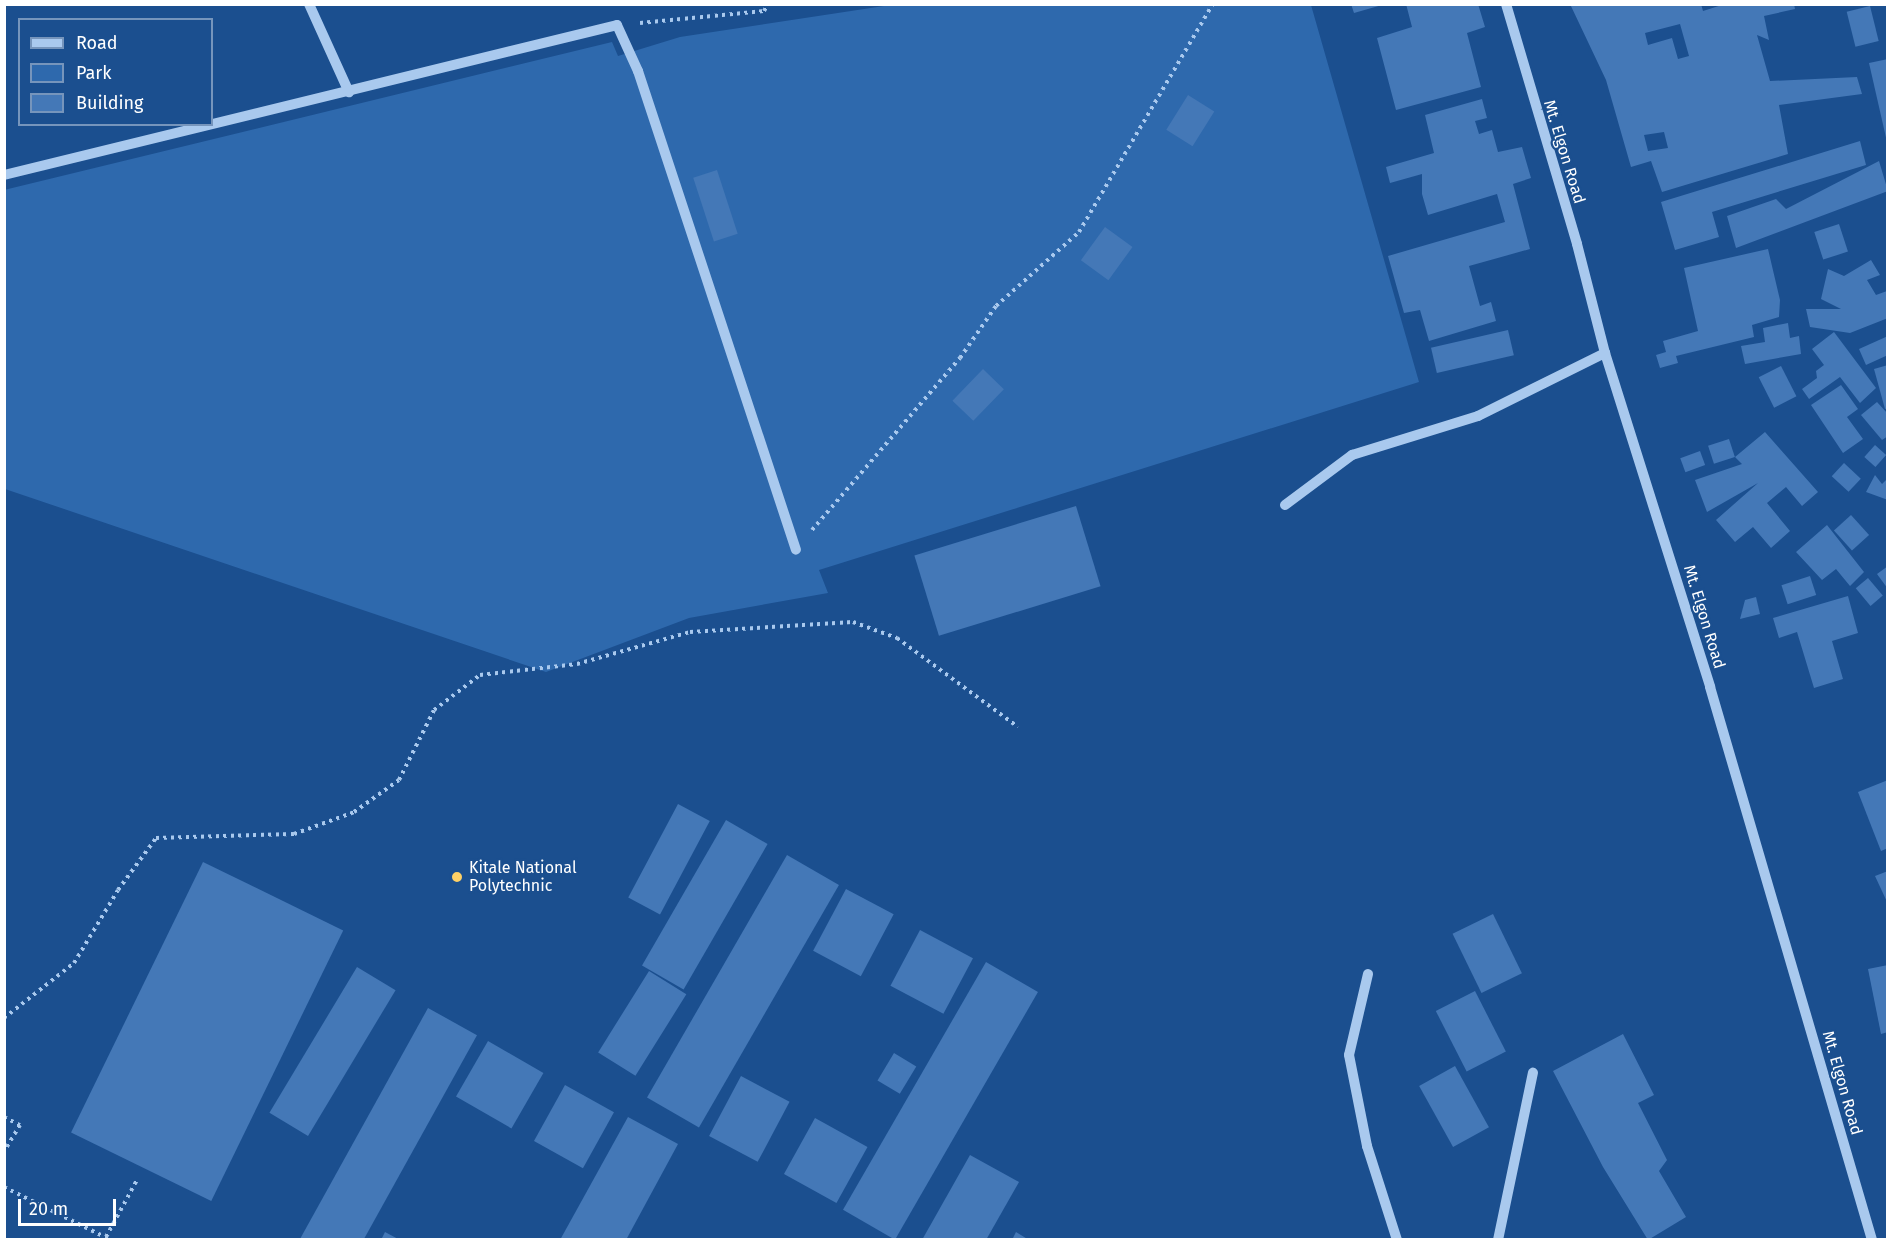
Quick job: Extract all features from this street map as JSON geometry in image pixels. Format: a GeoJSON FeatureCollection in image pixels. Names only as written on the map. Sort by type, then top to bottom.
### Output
{"type":"FeatureCollection","features":[{"type":"Feature","properties":{"kind":"street"},"geometry":{"type":"LineString","coordinates":[[309,4],[349,92]]}},
{"type":"Feature","properties":{"kind":"street","name":"Mt. Elgon Road"},"geometry":{"type":"LineString","coordinates":[[1506,4],[1577,244],[1605,353],[1729,753],[1872,1239]]}},
{"type":"Feature","properties":{"kind":"street"},"geometry":{"type":"LineString","coordinates":[[213,125],[617,25],[638,71],[796,550]]}},
{"type":"Feature","properties":{"kind":"street"},"geometry":{"type":"LineString","coordinates":[[4,175],[208,126]]}},
{"type":"Feature","properties":{"kind":"street"},"geometry":{"type":"LineString","coordinates":[[1285,505],[1352,455],[1478,416],[1605,353]]}},
{"type":"Feature","properties":{"kind":"street"},"geometry":{"type":"LineString","coordinates":[[1368,974],[1349,1055],[1367,1146],[1397,1239]]}},
{"type":"Feature","properties":{"kind":"street"},"geometry":{"type":"LineString","coordinates":[[1498,1239],[1533,1073]]}},
{"type":"Feature","properties":{"kind":"path"},"geometry":{"type":"LineString","coordinates":[[617,25],[764,10],[768,4]]}},
{"type":"Feature","properties":{"kind":"path"},"geometry":{"type":"LineString","coordinates":[[796,550],[960,357],[996,306],[1079,232],[1214,4]]}},
{"type":"Feature","properties":{"kind":"path"},"geometry":{"type":"LineString","coordinates":[[4,1018],[74,963],[118,890],[156,838],[294,834],[354,813],[399,780],[434,710],[480,675],[577,664],[690,632],[854,622],[897,638],[1018,727]]}},
{"type":"Feature","properties":{"kind":"path"},"geometry":{"type":"LineString","coordinates":[[4,1117],[20,1125],[4,1152]]}},
{"type":"Feature","properties":{"kind":"path"},"geometry":{"type":"LineString","coordinates":[[4,1187],[107,1239],[137,1180]]}},
{"type":"Feature","properties":{"kind":"green space"},"geometry":{"type":"Polygon","coordinates":[[[897,4],[1311,5],[1419,382],[819,570],[828,593],[689,618],[546,672],[5,489],[4,190],[612,42],[618,56],[680,37],[897,4]]]}},
{"type":"Feature","properties":{"kind":"building"},"geometry":{"type":"Polygon","coordinates":[[[1351,4],[1382,4],[1382,5],[1354,13],[1351,4]]]}},
{"type":"Feature","properties":{"kind":"building"},"geometry":{"type":"Polygon","coordinates":[[[1406,4],[1478,4],[1485,27],[1467,33],[1481,87],[1396,110],[1377,38],[1412,27],[1406,4]]]}},
{"type":"Feature","properties":{"kind":"building"},"geometry":{"type":"Polygon","coordinates":[[[1570,4],[1701,4],[1703,11],[1725,4],[1794,4],[1795,9],[1764,16],[1769,40],[1757,35],[1770,81],[1857,77],[1862,94],[1779,105],[1788,154],[1662,192],[1651,161],[1631,167],[1606,80],[1570,4]],[[1680,24],[1645,33],[1648,45],[1672,38],[1678,59],[1689,56],[1680,24]],[[1664,132],[1644,135],[1648,151],[1668,148],[1664,132]]]}},
{"type":"Feature","properties":{"kind":"building"},"geometry":{"type":"Polygon","coordinates":[[[1870,6],[1879,41],[1855,47],[1847,12],[1870,6]]]}},
{"type":"Feature","properties":{"kind":"building"},"geometry":{"type":"Polygon","coordinates":[[[1888,59],[1888,141],[1887,142],[1869,63],[1888,59]]]}},
{"type":"Feature","properties":{"kind":"building"},"geometry":{"type":"Polygon","coordinates":[[[1188,95],[1214,111],[1193,146],[1166,130],[1188,95]]]}},
{"type":"Feature","properties":{"kind":"building"},"geometry":{"type":"Polygon","coordinates":[[[1482,99],[1487,118],[1475,121],[1479,134],[1492,130],[1498,152],[1522,147],[1531,178],[1513,184],[1530,249],[1469,266],[1480,306],[1491,302],[1496,321],[1429,341],[1420,310],[1404,313],[1388,256],[1505,222],[1497,194],[1428,215],[1422,194],[1422,174],[1390,183],[1386,167],[1434,153],[1425,115],[1482,99]]]}},
{"type":"Feature","properties":{"kind":"building"},"geometry":{"type":"Polygon","coordinates":[[[1860,141],[1866,165],[1712,212],[1719,237],[1675,250],[1661,202],[1860,141]]]}},
{"type":"Feature","properties":{"kind":"building"},"geometry":{"type":"Polygon","coordinates":[[[1879,161],[1888,191],[1736,248],[1727,216],[1776,199],[1786,209],[1879,161]]]}},
{"type":"Feature","properties":{"kind":"building"},"geometry":{"type":"Polygon","coordinates":[[[717,170],[738,234],[714,241],[693,178],[717,170]]]}},
{"type":"Feature","properties":{"kind":"building"},"geometry":{"type":"Polygon","coordinates":[[[1839,224],[1848,252],[1823,260],[1814,232],[1839,224]]]}},
{"type":"Feature","properties":{"kind":"building"},"geometry":{"type":"Polygon","coordinates":[[[1105,227],[1133,247],[1108,280],[1081,260],[1105,227]]]}},
{"type":"Feature","properties":{"kind":"building"},"geometry":{"type":"Polygon","coordinates":[[[1768,249],[1780,300],[1779,317],[1752,325],[1754,337],[1676,356],[1678,363],[1660,368],[1656,355],[1666,352],[1663,341],[1698,331],[1684,268],[1768,249]]]}},
{"type":"Feature","properties":{"kind":"building"},"geometry":{"type":"Polygon","coordinates":[[[1871,260],[1880,275],[1867,280],[1876,295],[1887,291],[1888,318],[1850,333],[1810,327],[1806,309],[1841,309],[1821,299],[1828,269],[1844,276],[1871,260]]]}},
{"type":"Feature","properties":{"kind":"building"},"geometry":{"type":"Polygon","coordinates":[[[1788,323],[1790,338],[1799,336],[1801,354],[1745,364],[1741,346],[1765,342],[1763,328],[1788,323]]]}},
{"type":"Feature","properties":{"kind":"building"},"geometry":{"type":"Polygon","coordinates":[[[1508,330],[1514,355],[1437,373],[1431,348],[1508,330]]]}},
{"type":"Feature","properties":{"kind":"building"},"geometry":{"type":"Polygon","coordinates":[[[1834,332],[1876,388],[1860,403],[1840,377],[1809,399],[1802,389],[1817,378],[1816,371],[1824,365],[1812,349],[1834,332]]]}},
{"type":"Feature","properties":{"kind":"building"},"geometry":{"type":"Polygon","coordinates":[[[1888,336],[1888,355],[1866,365],[1859,349],[1888,336]]]}},
{"type":"Feature","properties":{"kind":"building"},"geometry":{"type":"Polygon","coordinates":[[[1888,365],[1888,408],[1885,409],[1874,369],[1888,365]]]}},
{"type":"Feature","properties":{"kind":"building"},"geometry":{"type":"Polygon","coordinates":[[[1781,366],[1796,396],[1774,408],[1759,377],[1781,366]]]}},
{"type":"Feature","properties":{"kind":"building"},"geometry":{"type":"Polygon","coordinates":[[[983,369],[1004,389],[973,421],[952,401],[983,369]]]}},
{"type":"Feature","properties":{"kind":"building"},"geometry":{"type":"Polygon","coordinates":[[[1841,385],[1858,409],[1847,417],[1863,439],[1843,453],[1811,405],[1841,385]]]}},
{"type":"Feature","properties":{"kind":"building"},"geometry":{"type":"Polygon","coordinates":[[[1877,402],[1888,414],[1888,436],[1882,440],[1861,415],[1877,402]]]}},
{"type":"Feature","properties":{"kind":"building"},"geometry":{"type":"Polygon","coordinates":[[[1765,432],[1818,492],[1802,506],[1786,487],[1767,503],[1790,531],[1771,548],[1753,527],[1735,542],[1716,520],[1758,483],[1707,512],[1695,480],[1742,464],[1735,457],[1765,432]]]}},
{"type":"Feature","properties":{"kind":"building"},"geometry":{"type":"Polygon","coordinates":[[[1729,439],[1735,457],[1714,464],[1708,446],[1729,439]]]}},
{"type":"Feature","properties":{"kind":"building"},"geometry":{"type":"Polygon","coordinates":[[[1875,445],[1886,455],[1875,467],[1864,457],[1875,445]]]}},
{"type":"Feature","properties":{"kind":"building"},"geometry":{"type":"Polygon","coordinates":[[[1700,451],[1705,465],[1685,472],[1680,458],[1700,451]]]}},
{"type":"Feature","properties":{"kind":"building"},"geometry":{"type":"Polygon","coordinates":[[[1844,463],[1861,479],[1849,492],[1832,476],[1844,463]]]}},
{"type":"Feature","properties":{"kind":"building"},"geometry":{"type":"Polygon","coordinates":[[[1875,475],[1882,484],[1888,478],[1888,500],[1866,492],[1875,475]]]}},
{"type":"Feature","properties":{"kind":"building"},"geometry":{"type":"Polygon","coordinates":[[[1076,506],[1101,586],[939,636],[914,555],[1076,506]]]}},
{"type":"Feature","properties":{"kind":"building"},"geometry":{"type":"Polygon","coordinates":[[[1851,515],[1869,535],[1852,550],[1834,530],[1851,515]]]}},
{"type":"Feature","properties":{"kind":"building"},"geometry":{"type":"Polygon","coordinates":[[[1827,525],[1864,572],[1850,586],[1836,569],[1822,580],[1796,552],[1827,525]]]}},
{"type":"Feature","properties":{"kind":"building"},"geometry":{"type":"Polygon","coordinates":[[[1888,566],[1888,589],[1877,574],[1888,566]]]}},
{"type":"Feature","properties":{"kind":"building"},"geometry":{"type":"Polygon","coordinates":[[[1810,576],[1816,595],[1788,604],[1781,585],[1810,576]]]}},
{"type":"Feature","properties":{"kind":"building"},"geometry":{"type":"Polygon","coordinates":[[[1868,578],[1883,596],[1871,606],[1856,588],[1868,578]]]}},
{"type":"Feature","properties":{"kind":"building"},"geometry":{"type":"Polygon","coordinates":[[[1848,596],[1858,633],[1832,641],[1843,679],[1814,688],[1797,632],[1779,638],[1773,618],[1848,596]]]}},
{"type":"Feature","properties":{"kind":"building"},"geometry":{"type":"Polygon","coordinates":[[[1756,597],[1760,614],[1740,619],[1745,600],[1756,597]]]}},
{"type":"Feature","properties":{"kind":"building"},"geometry":{"type":"Polygon","coordinates":[[[1888,780],[1888,848],[1881,851],[1858,792],[1888,780]]]}},
{"type":"Feature","properties":{"kind":"building"},"geometry":{"type":"Polygon","coordinates":[[[678,804],[710,821],[660,914],[628,898],[678,804]]]}},
{"type":"Feature","properties":{"kind":"building"},"geometry":{"type":"Polygon","coordinates":[[[726,820],[768,844],[684,989],[642,965],[726,820]]]}},
{"type":"Feature","properties":{"kind":"building"},"geometry":{"type":"Polygon","coordinates":[[[787,855],[839,885],[699,1127],[647,1097],[787,855]]]}},
{"type":"Feature","properties":{"kind":"building"},"geometry":{"type":"Polygon","coordinates":[[[203,862],[343,930],[211,1201],[71,1133],[203,862]]]}},
{"type":"Feature","properties":{"kind":"building"},"geometry":{"type":"Polygon","coordinates":[[[1888,871],[1888,904],[1875,876],[1888,871]]]}},
{"type":"Feature","properties":{"kind":"building"},"geometry":{"type":"Polygon","coordinates":[[[846,889],[894,914],[861,976],[813,951],[846,889]]]}},
{"type":"Feature","properties":{"kind":"building"},"geometry":{"type":"Polygon","coordinates":[[[1493,914],[1522,973],[1481,993],[1453,934],[1493,914]]]}},
{"type":"Feature","properties":{"kind":"building"},"geometry":{"type":"Polygon","coordinates":[[[920,930],[973,958],[943,1014],[890,986],[920,930]]]}},
{"type":"Feature","properties":{"kind":"building"},"geometry":{"type":"Polygon","coordinates":[[[986,962],[1038,992],[895,1240],[843,1210],[986,962]]]}},
{"type":"Feature","properties":{"kind":"building"},"geometry":{"type":"Polygon","coordinates":[[[1888,965],[1888,1032],[1881,1034],[1868,969],[1888,965]]]}},
{"type":"Feature","properties":{"kind":"building"},"geometry":{"type":"Polygon","coordinates":[[[357,967],[396,990],[308,1136],[269,1113],[357,967]]]}},
{"type":"Feature","properties":{"kind":"building"},"geometry":{"type":"Polygon","coordinates":[[[649,971],[686,994],[635,1076],[598,1052],[649,971]]]}},
{"type":"Feature","properties":{"kind":"building"},"geometry":{"type":"Polygon","coordinates":[[[1475,991],[1506,1052],[1467,1072],[1436,1011],[1475,991]]]}},
{"type":"Feature","properties":{"kind":"building"},"geometry":{"type":"Polygon","coordinates":[[[428,1008],[477,1035],[363,1240],[300,1239],[428,1008]]]}},
{"type":"Feature","properties":{"kind":"building"},"geometry":{"type":"Polygon","coordinates":[[[1623,1034],[1654,1095],[1638,1103],[1667,1160],[1659,1171],[1686,1217],[1648,1240],[1603,1167],[1553,1071],[1623,1034]]]}},
{"type":"Feature","properties":{"kind":"building"},"geometry":{"type":"Polygon","coordinates":[[[488,1041],[543,1073],[511,1128],[456,1096],[488,1041]]]}},
{"type":"Feature","properties":{"kind":"building"},"geometry":{"type":"Polygon","coordinates":[[[894,1053],[916,1066],[900,1094],[878,1080],[894,1053]]]}},
{"type":"Feature","properties":{"kind":"building"},"geometry":{"type":"Polygon","coordinates":[[[1455,1066],[1489,1127],[1453,1147],[1419,1086],[1455,1066]]]}},
{"type":"Feature","properties":{"kind":"building"},"geometry":{"type":"Polygon","coordinates":[[[741,1076],[790,1102],[758,1162],[709,1136],[741,1076]]]}},
{"type":"Feature","properties":{"kind":"building"},"geometry":{"type":"Polygon","coordinates":[[[565,1085],[614,1112],[583,1168],[534,1141],[565,1085]]]}},
{"type":"Feature","properties":{"kind":"building"},"geometry":{"type":"Polygon","coordinates":[[[628,1117],[678,1144],[626,1240],[560,1240],[628,1117]]]}},
{"type":"Feature","properties":{"kind":"building"},"geometry":{"type":"Polygon","coordinates":[[[815,1118],[867,1147],[836,1203],[784,1174],[815,1118]]]}},
{"type":"Feature","properties":{"kind":"building"},"geometry":{"type":"Polygon","coordinates":[[[970,1155],[1019,1182],[986,1240],[922,1240],[970,1155]]]}},
{"type":"Feature","properties":{"kind":"building"},"geometry":{"type":"Polygon","coordinates":[[[385,1232],[400,1240],[381,1240],[385,1232]]]}},
{"type":"Feature","properties":{"kind":"building"},"geometry":{"type":"Polygon","coordinates":[[[1016,1232],[1029,1240],[1012,1240],[1016,1232]]]}},
{"type":"Feature","properties":{"kind":"place","name":"Kitale National Polytechnic"},"geometry":{"type":"Point","coordinates":[457,877]}}]}
